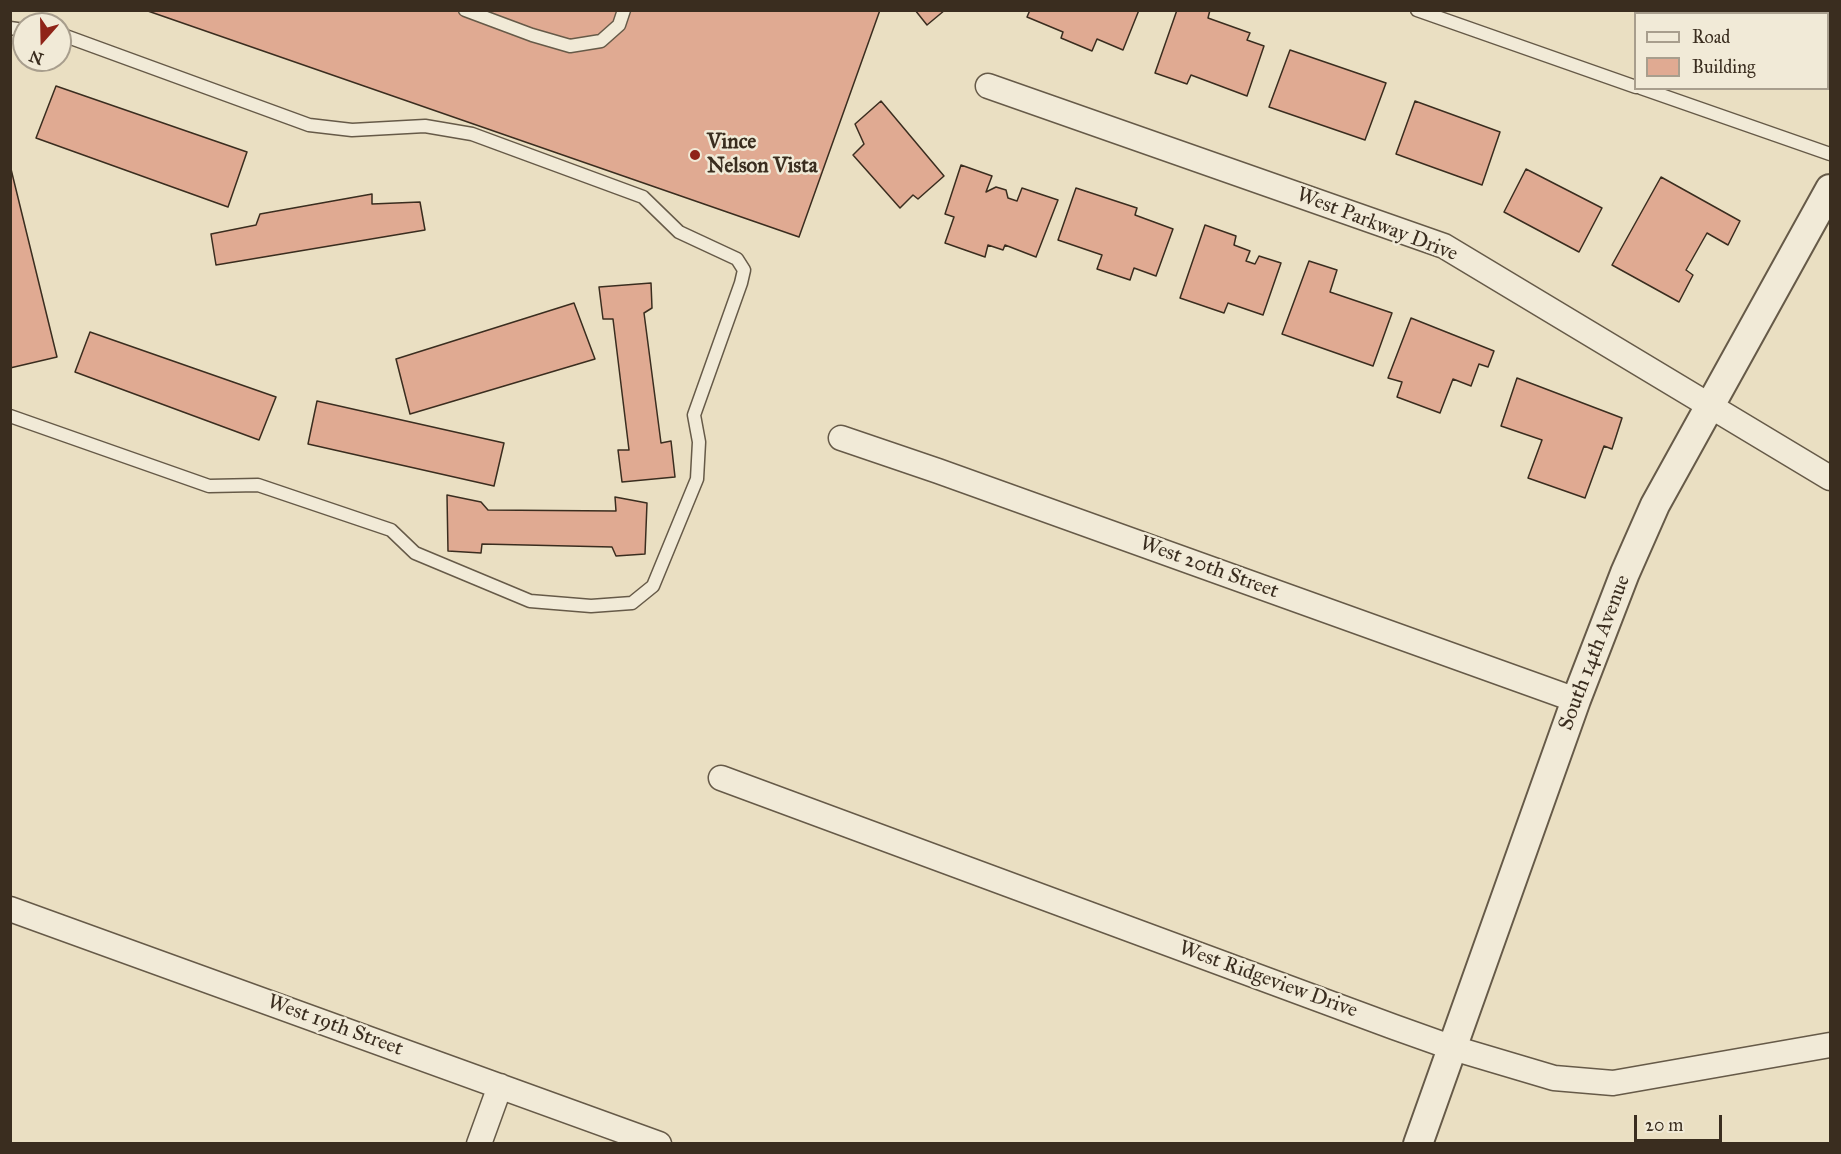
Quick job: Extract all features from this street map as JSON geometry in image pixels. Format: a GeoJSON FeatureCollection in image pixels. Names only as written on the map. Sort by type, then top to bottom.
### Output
{"type":"FeatureCollection","features":[{"type":"Feature","properties":{"kind":"street","name":"West Parkway Drive"},"geometry":{"type":"LineString","coordinates":[[988,86],[1444,246],[1830,478]]}},
{"type":"Feature","properties":{"kind":"street","name":"South 14th Avenue"},"geometry":{"type":"LineString","coordinates":[[1418,1143],[1576,700],[1625,573],[1655,505],[1830,189]]}},
{"type":"Feature","properties":{"kind":"street","name":"West 20th Street"},"geometry":{"type":"LineString","coordinates":[[841,438],[1576,700]]}},
{"type":"Feature","properties":{"kind":"street","name":"West Ridgeview Drive"},"geometry":{"type":"LineString","coordinates":[[721,778],[1453,1048],[1554,1078],[1613,1083],[1830,1045]]}},
{"type":"Feature","properties":{"kind":"street","name":"West 19th Street"},"geometry":{"type":"LineString","coordinates":[[10,909],[659,1143]]}},
{"type":"Feature","properties":{"kind":"street"},"geometry":{"type":"LineString","coordinates":[[479,1143],[500,1086]]}},
{"type":"Feature","properties":{"kind":"lane"},"geometry":{"type":"LineString","coordinates":[[465,10],[532,35],[570,46],[601,41],[619,25],[624,10]]}},
{"type":"Feature","properties":{"kind":"lane"},"geometry":{"type":"LineString","coordinates":[[1417,10],[1634,87]]}},
{"type":"Feature","properties":{"kind":"lane"},"geometry":{"type":"LineString","coordinates":[[10,416],[209,486],[258,485],[391,530],[415,553],[530,602],[591,606],[632,603],[653,586],[697,479],[699,442],[694,415],[744,270],[737,259],[679,232],[643,197],[472,135],[425,126],[352,130],[309,125],[72,38]]}},
{"type":"Feature","properties":{"kind":"lane"},"geometry":{"type":"LineString","coordinates":[[1651,90],[1672,94],[1830,154]]}},
{"type":"Feature","properties":{"kind":"building","name":"Vince Nelson Vista"},"geometry":{"type":"Polygon","coordinates":[[[145,10],[880,10],[799,237],[145,10]]]}},
{"type":"Feature","properties":{"kind":"building"},"geometry":{"type":"Polygon","coordinates":[[[915,10],[945,10],[927,25],[915,10]]]}},
{"type":"Feature","properties":{"kind":"building"},"geometry":{"type":"Polygon","coordinates":[[[1030,10],[1139,10],[1123,50],[1097,39],[1092,51],[1061,38],[1063,32],[1027,17],[1030,10]]]}},
{"type":"Feature","properties":{"kind":"building"},"geometry":{"type":"Polygon","coordinates":[[[1177,10],[1210,10],[1208,18],[1250,33],[1247,40],[1264,46],[1247,96],[1191,75],[1187,84],[1155,73],[1177,10]]]}},
{"type":"Feature","properties":{"kind":"building"},"geometry":{"type":"Polygon","coordinates":[[[1290,50],[1386,83],[1365,140],[1269,107],[1290,50]]]}},
{"type":"Feature","properties":{"kind":"building"},"geometry":{"type":"Polygon","coordinates":[[[56,86],[247,152],[228,207],[36,138],[56,86]]]}},
{"type":"Feature","properties":{"kind":"building"},"geometry":{"type":"Polygon","coordinates":[[[881,101],[944,176],[918,199],[913,195],[900,208],[853,155],[864,144],[855,124],[881,101]]]}},
{"type":"Feature","properties":{"kind":"building"},"geometry":{"type":"Polygon","coordinates":[[[1415,101],[1500,132],[1482,185],[1396,154],[1415,101]]]}},
{"type":"Feature","properties":{"kind":"building"},"geometry":{"type":"Polygon","coordinates":[[[10,165],[57,357],[10,368],[10,165]]]}},
{"type":"Feature","properties":{"kind":"building"},"geometry":{"type":"Polygon","coordinates":[[[961,165],[992,176],[986,192],[996,187],[1006,190],[1008,198],[1017,201],[1022,188],[1058,200],[1036,257],[1005,245],[1003,250],[988,245],[985,257],[945,243],[954,217],[945,214],[961,165]]]}},
{"type":"Feature","properties":{"kind":"building"},"geometry":{"type":"Polygon","coordinates":[[[1526,169],[1602,208],[1579,252],[1504,212],[1526,169]]]}},
{"type":"Feature","properties":{"kind":"building"},"geometry":{"type":"Polygon","coordinates":[[[1661,177],[1740,221],[1728,245],[1707,233],[1686,270],[1693,275],[1679,302],[1612,265],[1661,177]]]}},
{"type":"Feature","properties":{"kind":"building"},"geometry":{"type":"Polygon","coordinates":[[[1076,188],[1137,208],[1135,215],[1173,229],[1156,276],[1134,268],[1130,280],[1097,269],[1102,255],[1058,240],[1076,188]]]}},
{"type":"Feature","properties":{"kind":"building"},"geometry":{"type":"Polygon","coordinates":[[[372,194],[372,204],[420,202],[425,230],[216,265],[211,234],[256,225],[260,214],[372,194]]]}},
{"type":"Feature","properties":{"kind":"building"},"geometry":{"type":"Polygon","coordinates":[[[1205,225],[1236,236],[1234,245],[1250,251],[1246,261],[1255,264],[1259,256],[1281,263],[1263,315],[1228,303],[1224,313],[1180,298],[1205,225]]]}},
{"type":"Feature","properties":{"kind":"building"},"geometry":{"type":"Polygon","coordinates":[[[1309,261],[1337,270],[1330,292],[1392,313],[1373,366],[1282,334],[1309,261]]]}},
{"type":"Feature","properties":{"kind":"building"},"geometry":{"type":"Polygon","coordinates":[[[651,283],[652,308],[644,313],[661,443],[671,441],[675,477],[622,482],[618,450],[629,450],[613,319],[603,319],[599,287],[651,283]]]}},
{"type":"Feature","properties":{"kind":"building"},"geometry":{"type":"Polygon","coordinates":[[[574,303],[595,359],[410,414],[396,359],[574,303]]]}},
{"type":"Feature","properties":{"kind":"building"},"geometry":{"type":"Polygon","coordinates":[[[1411,318],[1494,351],[1488,367],[1479,364],[1471,386],[1453,379],[1440,413],[1397,397],[1402,382],[1388,378],[1411,318]]]}},
{"type":"Feature","properties":{"kind":"building"},"geometry":{"type":"Polygon","coordinates":[[[90,332],[276,397],[259,440],[75,372],[90,332]]]}},
{"type":"Feature","properties":{"kind":"building"},"geometry":{"type":"Polygon","coordinates":[[[1517,378],[1622,418],[1612,449],[1604,446],[1585,498],[1528,478],[1542,440],[1501,426],[1517,378]]]}},
{"type":"Feature","properties":{"kind":"building"},"geometry":{"type":"Polygon","coordinates":[[[317,401],[504,443],[494,486],[308,444],[317,401]]]}},
{"type":"Feature","properties":{"kind":"building"},"geometry":{"type":"Polygon","coordinates":[[[447,495],[481,502],[488,510],[616,511],[615,497],[647,503],[645,554],[616,556],[612,547],[482,544],[481,553],[448,551],[447,495]]]}},
{"type":"Feature","properties":{"kind":"place","name":"Vince Nelson Vista"},"geometry":{"type":"Point","coordinates":[695,155]}}]}
